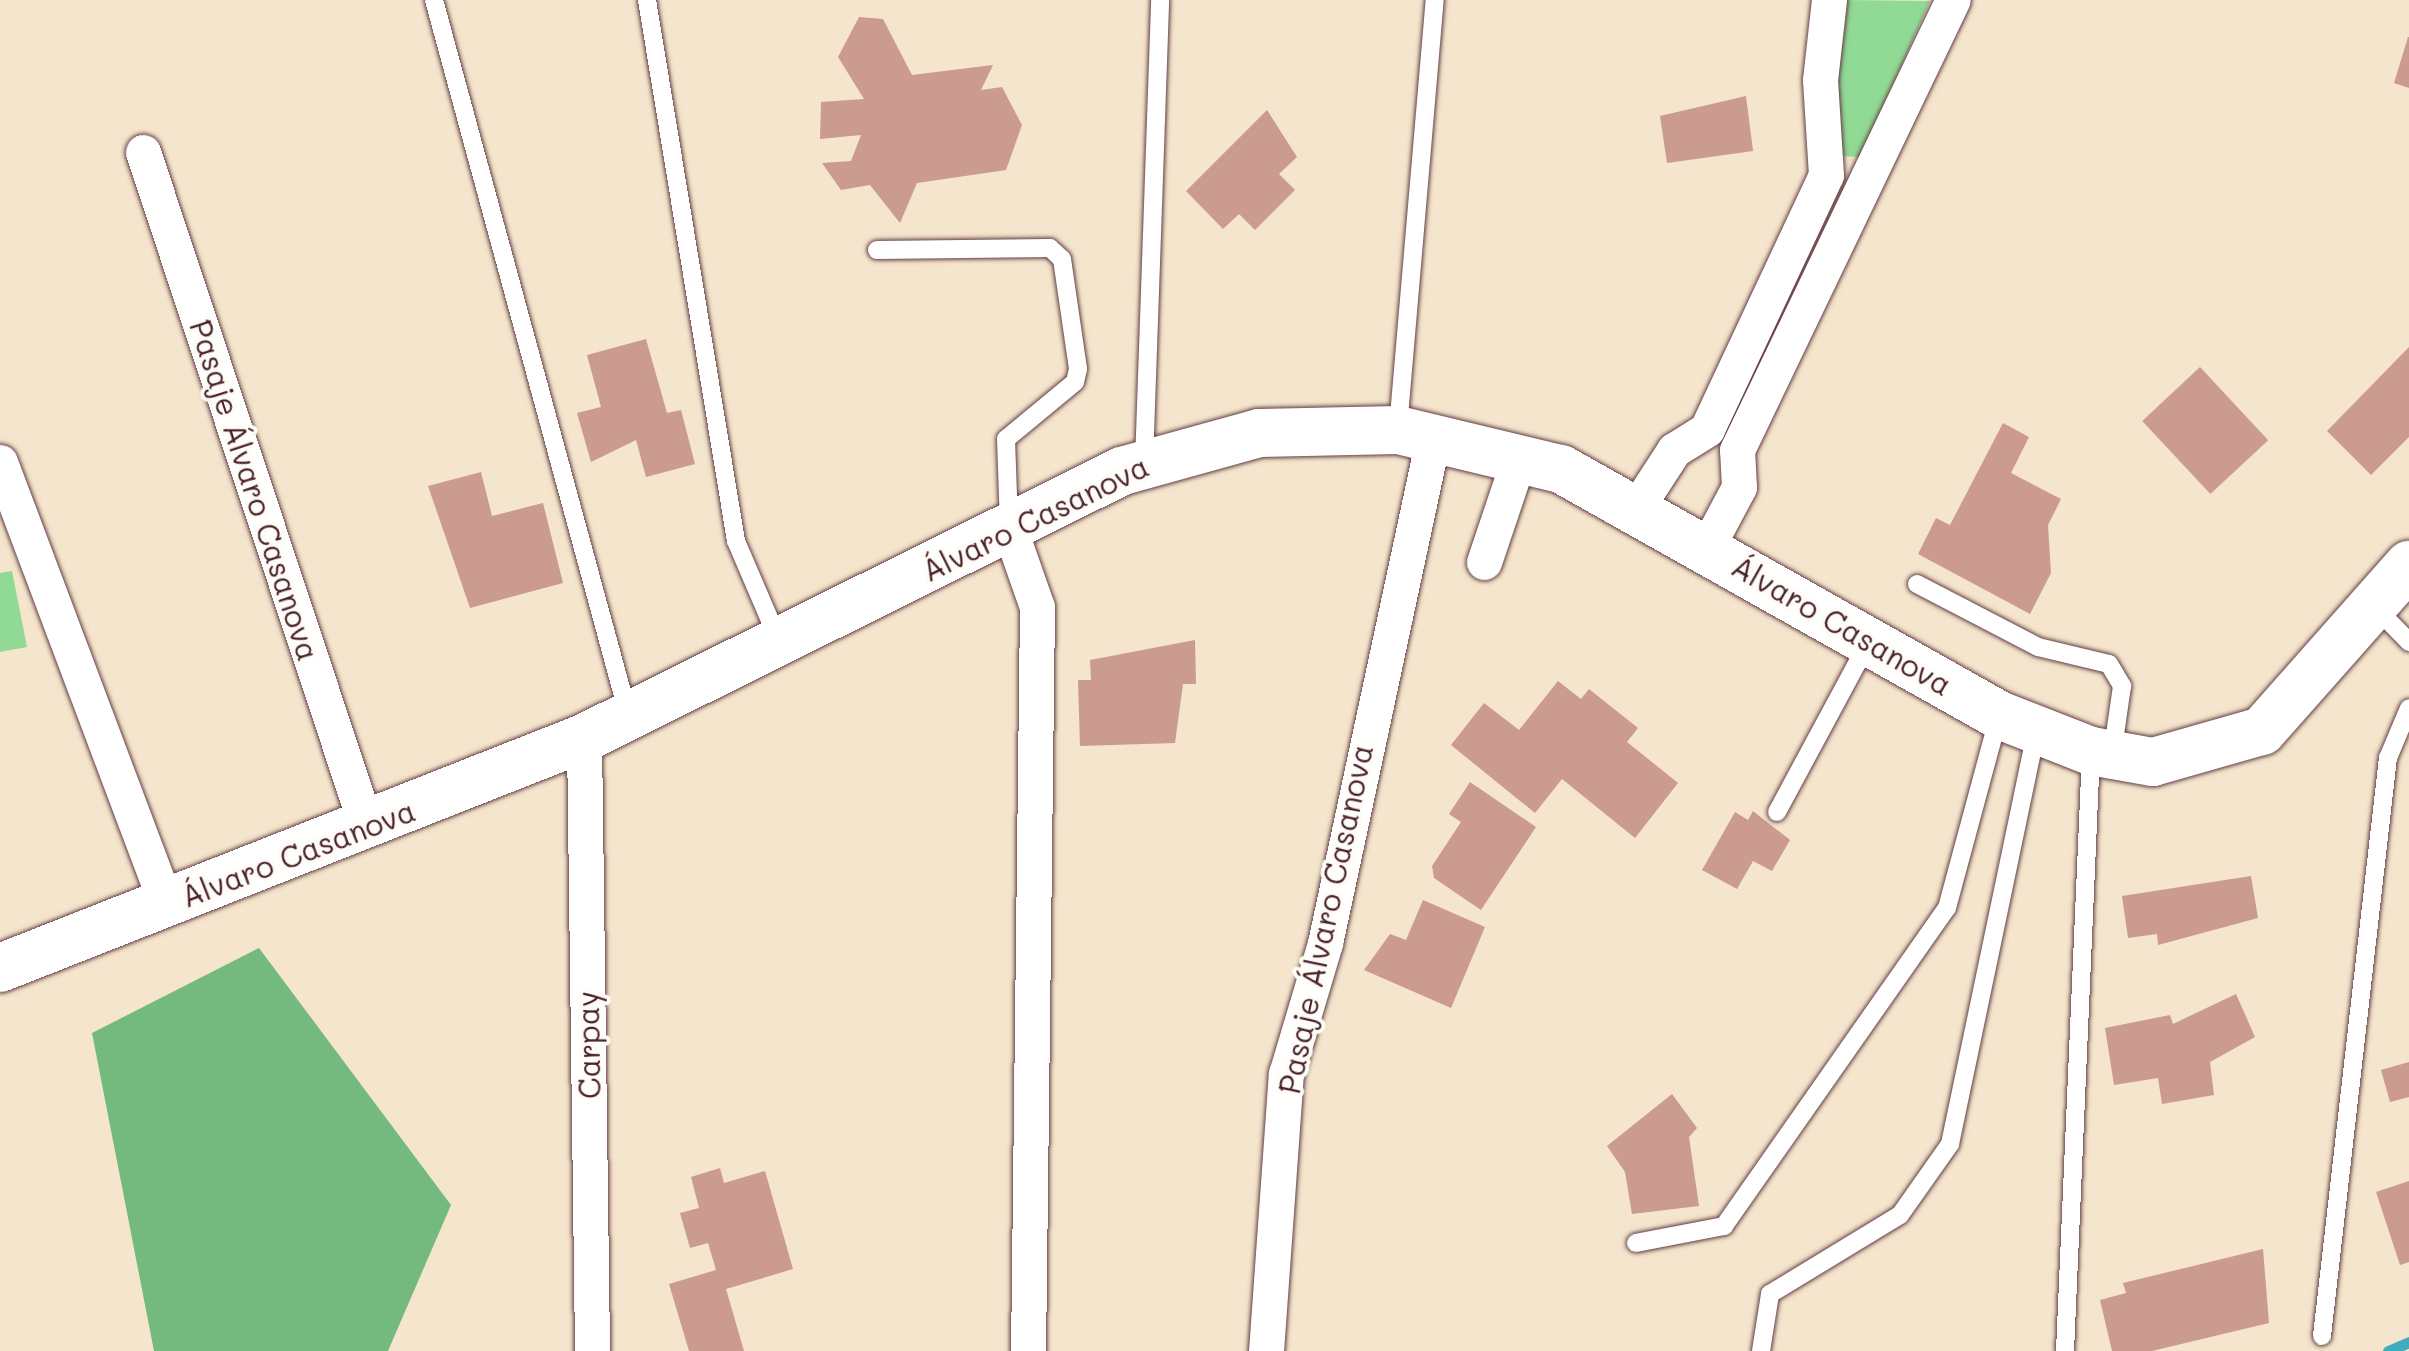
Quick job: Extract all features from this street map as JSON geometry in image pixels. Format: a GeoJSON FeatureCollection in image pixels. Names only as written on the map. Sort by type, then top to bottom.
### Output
{"type":"FeatureCollection","features":[{"type":"Feature","properties":{"kind":"street"},"geometry":{"type":"LineString","coordinates":[[1637,507],[1674,450],[1706,429],[1826,175],[1820,80],[1829,0]]}},
{"type":"Feature","properties":{"kind":"street"},"geometry":{"type":"LineString","coordinates":[[1707,546],[1738,487],[1737,450],[1953,0]]}},
{"type":"Feature","properties":{"kind":"street","name":"Pasaje Álvaro Casanova"},"geometry":{"type":"LineString","coordinates":[[143,152],[367,828]]}},
{"type":"Feature","properties":{"kind":"street"},"geometry":{"type":"LineString","coordinates":[[1826,175],[1866,181]]}},
{"type":"Feature","properties":{"kind":"street","name":"Álvaro Casanova"},"geometry":{"type":"LineString","coordinates":[[0,968],[367,828],[630,718],[1144,463],[1259,433],[1416,432],[1520,455],[1637,507],[1868,643],[2018,723],[2101,754],[2186,758],[2262,731],[2409,565]]}},
{"type":"Feature","properties":{"kind":"street","name":"Pasaje Álvaro Casanova"},"geometry":{"type":"LineString","coordinates":[[1266,1351],[1286,1074],[1325,942],[1416,432]]}},
{"type":"Feature","properties":{"kind":"street"},"geometry":{"type":"LineString","coordinates":[[1484,562],[1520,455]]}},
{"type":"Feature","properties":{"kind":"street"},"geometry":{"type":"LineString","coordinates":[[0,462],[166,904]]}},
{"type":"Feature","properties":{"kind":"street"},"geometry":{"type":"LineString","coordinates":[[1009,528],[1036,607],[1028,1351]]}},
{"type":"Feature","properties":{"kind":"street","name":"Carpay"},"geometry":{"type":"LineString","coordinates":[[584,738],[592,1351]]}},
{"type":"Feature","properties":{"kind":"lane"},"geometry":{"type":"LineString","coordinates":[[434,0],[630,718]]}},
{"type":"Feature","properties":{"kind":"lane"},"geometry":{"type":"LineString","coordinates":[[647,0],[736,541],[781,646]]}},
{"type":"Feature","properties":{"kind":"lane"},"geometry":{"type":"LineString","coordinates":[[1144,463],[1160,0]]}},
{"type":"Feature","properties":{"kind":"lane"},"geometry":{"type":"LineString","coordinates":[[1416,432],[1435,0]]}},
{"type":"Feature","properties":{"kind":"lane"},"geometry":{"type":"LineString","coordinates":[[877,250],[1050,248],[1062,260],[1078,369],[1075,382],[1006,439],[1009,528]]}},
{"type":"Feature","properties":{"kind":"lane"},"geometry":{"type":"LineString","coordinates":[[1917,584],[2038,647],[2109,664],[2122,686],[2101,754],[2066,1351]]}},
{"type":"Feature","properties":{"kind":"lane"},"geometry":{"type":"LineString","coordinates":[[2375,607],[2409,642]]}},
{"type":"Feature","properties":{"kind":"lane"},"geometry":{"type":"LineString","coordinates":[[1777,812],[1868,643]]}},
{"type":"Feature","properties":{"kind":"lane"},"geometry":{"type":"LineString","coordinates":[[2322,1336],[2388,758],[2409,708]]}},
{"type":"Feature","properties":{"kind":"lane"},"geometry":{"type":"LineString","coordinates":[[1636,1244],[1724,1226],[1947,908],[2018,723]]}},
{"type":"Feature","properties":{"kind":"lane"},"geometry":{"type":"LineString","coordinates":[[1761,1351],[1770,1294],[1900,1215],[1950,1144],[2018,723]]}},
{"type":"Feature","properties":{"kind":"green space"},"geometry":{"type":"Polygon","coordinates":[[[1842,0],[1930,1],[1861,157],[1838,156],[1831,95],[1842,0]]]}},
{"type":"Feature","properties":{"kind":"green space"},"geometry":{"type":"Polygon","coordinates":[[[12,571],[27,647],[0,652],[0,573],[12,571]]]}},
{"type":"Feature","properties":{"kind":"green space"},"geometry":{"type":"Polygon","coordinates":[[[259,948],[451,1205],[388,1351],[154,1351],[92,1033],[259,948]]]}},
{"type":"Feature","properties":{"kind":"building"},"geometry":{"type":"Polygon","coordinates":[[[859,17],[883,19],[912,75],[993,65],[981,90],[1002,87],[1022,125],[1006,170],[917,183],[900,223],[870,185],[841,190],[822,163],[851,161],[861,135],[820,139],[821,102],[864,99],[838,57],[859,17]]]}},
{"type":"Feature","properties":{"kind":"building"},"geometry":{"type":"Polygon","coordinates":[[[2409,37],[2409,88],[2394,83],[2409,37]]]}},
{"type":"Feature","properties":{"kind":"building"},"geometry":{"type":"Polygon","coordinates":[[[1746,96],[1753,151],[1667,163],[1660,116],[1746,96]]]}},
{"type":"Feature","properties":{"kind":"building"},"geometry":{"type":"Polygon","coordinates":[[[1267,110],[1297,157],[1279,174],[1295,190],[1255,230],[1239,214],[1223,229],[1186,191],[1267,110]]]}},
{"type":"Feature","properties":{"kind":"building"},"geometry":{"type":"Polygon","coordinates":[[[646,339],[667,413],[681,410],[695,464],[646,477],[636,440],[591,462],[577,413],[601,407],[587,355],[646,339]]]}},
{"type":"Feature","properties":{"kind":"building"},"geometry":{"type":"Polygon","coordinates":[[[2409,347],[2409,437],[2371,475],[2327,431],[2409,347]]]}},
{"type":"Feature","properties":{"kind":"building"},"geometry":{"type":"Polygon","coordinates":[[[2200,367],[2268,440],[2210,494],[2142,421],[2200,367]]]}},
{"type":"Feature","properties":{"kind":"building"},"geometry":{"type":"Polygon","coordinates":[[[2003,423],[2029,437],[2011,473],[2061,499],[2048,525],[2051,573],[2030,614],[1918,554],[1936,518],[1950,525],[2003,423]]]}},
{"type":"Feature","properties":{"kind":"building"},"geometry":{"type":"Polygon","coordinates":[[[481,472],[492,516],[543,503],[563,583],[470,608],[428,486],[481,472]]]}},
{"type":"Feature","properties":{"kind":"building"},"geometry":{"type":"Polygon","coordinates":[[[1195,640],[1196,684],[1183,684],[1175,743],[1080,746],[1078,680],[1091,680],[1090,660],[1195,640]]]}},
{"type":"Feature","properties":{"kind":"building"},"geometry":{"type":"Polygon","coordinates":[[[1558,681],[1581,699],[1589,689],[1638,728],[1627,742],[1678,783],[1635,838],[1562,779],[1535,813],[1451,745],[1484,703],[1519,730],[1558,681]]]}},
{"type":"Feature","properties":{"kind":"building"},"geometry":{"type":"Polygon","coordinates":[[[1470,782],[1536,827],[1481,910],[1434,878],[1432,866],[1461,822],[1449,814],[1470,782]]]}},
{"type":"Feature","properties":{"kind":"building"},"geometry":{"type":"Polygon","coordinates":[[[1753,811],[1790,840],[1772,871],[1753,861],[1737,889],[1702,870],[1735,812],[1748,820],[1753,811]]]}},
{"type":"Feature","properties":{"kind":"building"},"geometry":{"type":"Polygon","coordinates":[[[2251,876],[2258,918],[2158,945],[2157,934],[2128,938],[2122,896],[2251,876]]]}},
{"type":"Feature","properties":{"kind":"building"},"geometry":{"type":"Polygon","coordinates":[[[1423,900],[1485,927],[1451,1008],[1364,970],[1390,934],[1406,940],[1423,900]]]}},
{"type":"Feature","properties":{"kind":"building"},"geometry":{"type":"Polygon","coordinates":[[[2236,994],[2255,1037],[2210,1062],[2214,1095],[2162,1104],[2158,1078],[2114,1085],[2105,1028],[2170,1015],[2173,1024],[2236,994]]]}},
{"type":"Feature","properties":{"kind":"building"},"geometry":{"type":"Polygon","coordinates":[[[2409,1062],[2409,1097],[2390,1102],[2381,1070],[2409,1062]]]}},
{"type":"Feature","properties":{"kind":"building"},"geometry":{"type":"Polygon","coordinates":[[[1672,1094],[1697,1128],[1689,1137],[1699,1206],[1632,1214],[1625,1172],[1607,1146],[1672,1094]]]}},
{"type":"Feature","properties":{"kind":"building"},"geometry":{"type":"Polygon","coordinates":[[[720,1168],[724,1183],[765,1171],[793,1269],[726,1289],[744,1351],[689,1351],[669,1284],[716,1270],[708,1243],[690,1248],[680,1213],[699,1208],[691,1177],[720,1168]]]}},
{"type":"Feature","properties":{"kind":"building"},"geometry":{"type":"Polygon","coordinates":[[[2409,1181],[2409,1262],[2400,1265],[2376,1192],[2409,1181]]]}},
{"type":"Feature","properties":{"kind":"building"},"geometry":{"type":"Polygon","coordinates":[[[2263,1249],[2269,1323],[2152,1351],[2112,1351],[2100,1300],[2126,1293],[2123,1283],[2263,1249]]]}},
{"type":"Feature","properties":{"kind":"waterway"},"geometry":{"type":"LineString","coordinates":[[2388,1351],[2409,1342]]}}]}
